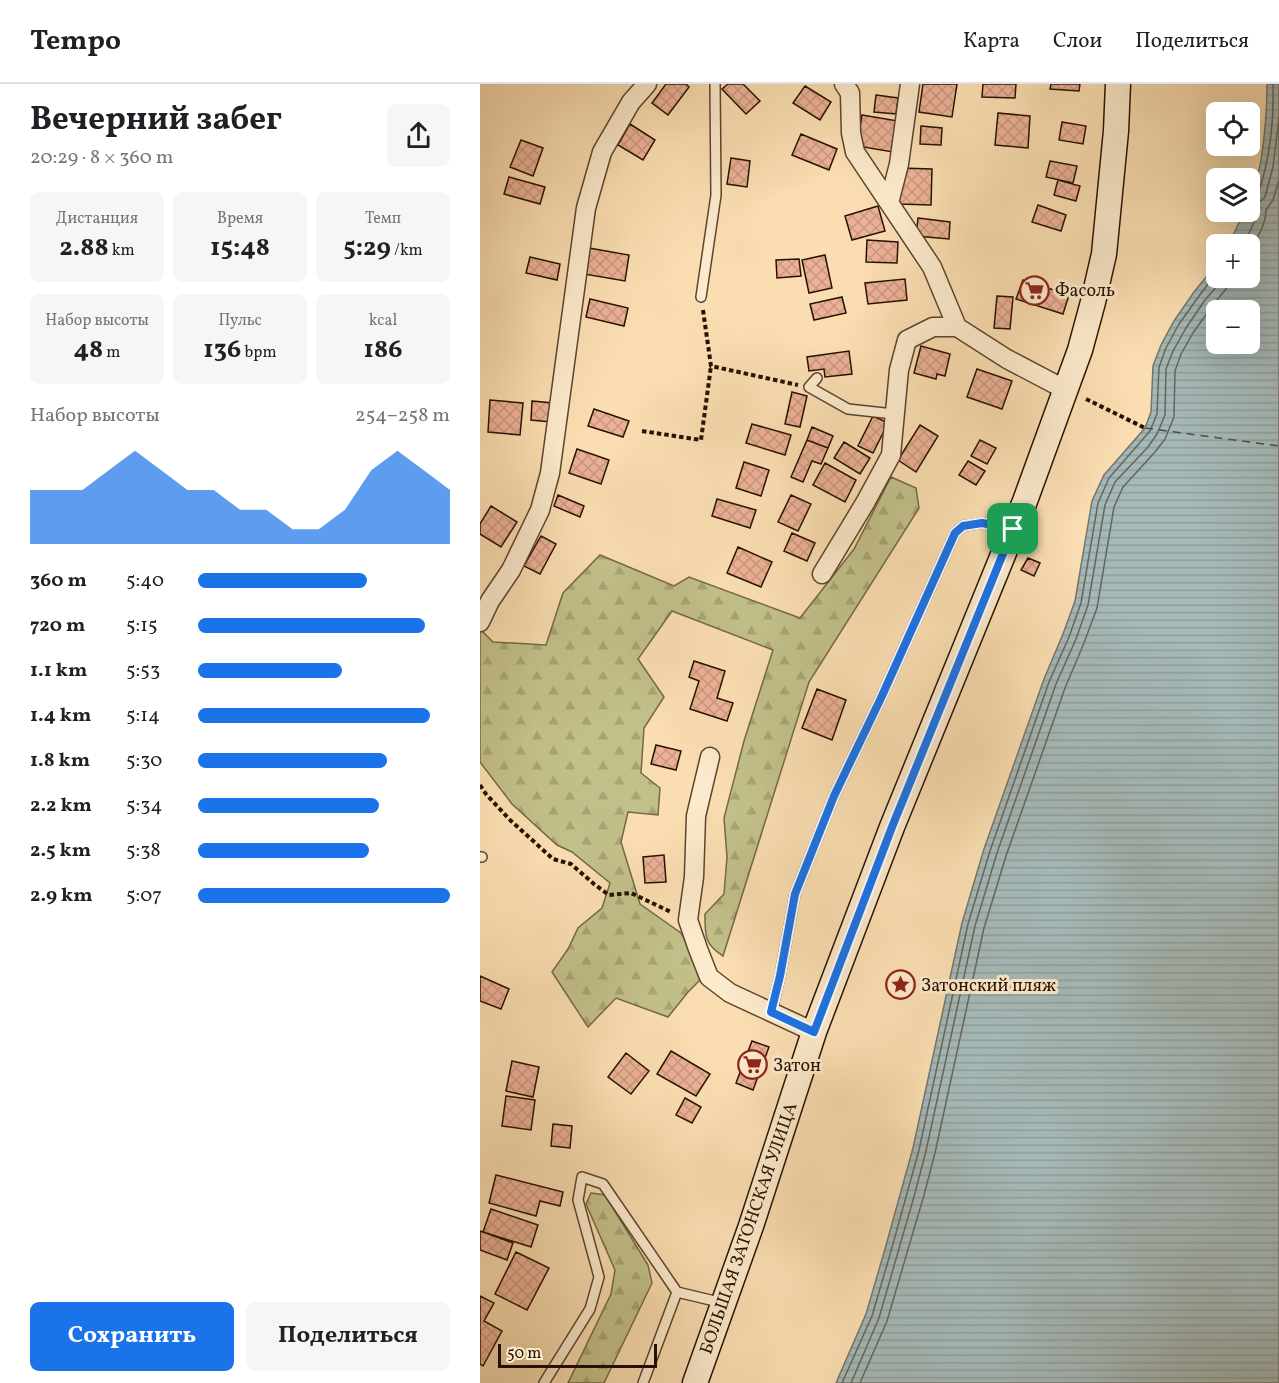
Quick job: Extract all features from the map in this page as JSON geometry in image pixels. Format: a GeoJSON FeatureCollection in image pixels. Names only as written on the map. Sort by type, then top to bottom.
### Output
{"type":"FeatureCollection","features":[{"type":"Feature","properties":{"kind":"street"},"geometry":{"type":"LineString","coordinates":[[844,84],[850,93],[851,133],[855,152],[933,267],[957,327]]}},
{"type":"Feature","properties":{"kind":"street"},"geometry":{"type":"LineString","coordinates":[[889,203],[899,164],[910,84]]}},
{"type":"Feature","properties":{"kind":"street","name":"БОЛЬШАЯ ЗАТОНСКАЯ УЛИЦА"},"geometry":{"type":"LineString","coordinates":[[695,1383],[751,1226],[814,1032],[892,827],[1025,501],[1083,340],[1104,254],[1116,131],[1118,84]]}},
{"type":"Feature","properties":{"kind":"street"},"geometry":{"type":"LineString","coordinates":[[480,622],[485,599],[511,570],[540,510],[550,473],[586,208],[602,152],[631,102],[644,85]]}},
{"type":"Feature","properties":{"kind":"street"},"geometry":{"type":"LineString","coordinates":[[822,574],[891,455],[899,369],[907,340],[933,327],[957,327],[1007,359],[1066,390]]}},
{"type":"Feature","properties":{"kind":"street"},"geometry":{"type":"LineString","coordinates":[[710,757],[696,816],[688,920],[709,977],[730,993],[814,1032]]}},
{"type":"Feature","properties":{"kind":"lane"},"geometry":{"type":"LineString","coordinates":[[701,297],[716,195],[715,84]]}},
{"type":"Feature","properties":{"kind":"lane"},"geometry":{"type":"LineString","coordinates":[[817,378],[809,387],[848,409],[894,414]]}},
{"type":"Feature","properties":{"kind":"lane"},"geometry":{"type":"LineString","coordinates":[[771,1012],[795,894],[834,796],[955,533],[963,526],[982,523],[1013,529]]}},
{"type":"Feature","properties":{"kind":"lane"},"geometry":{"type":"LineString","coordinates":[[544,1383],[590,1309],[599,1277],[578,1200],[582,1177],[603,1184],[677,1292],[723,1303]]}},
{"type":"Feature","properties":{"kind":"lane"},"geometry":{"type":"LineString","coordinates":[[643,1383],[677,1292]]}},
{"type":"Feature","properties":{"kind":"path"},"geometry":{"type":"LineString","coordinates":[[642,431],[701,440],[711,366],[701,297]]}},
{"type":"Feature","properties":{"kind":"path"},"geometry":{"type":"LineString","coordinates":[[711,366],[809,387]]}},
{"type":"Feature","properties":{"kind":"path"},"geometry":{"type":"LineString","coordinates":[[1066,390],[1145,428]]}},
{"type":"Feature","properties":{"kind":"path"},"geometry":{"type":"LineString","coordinates":[[480,785],[509,819],[553,859],[571,864],[609,895],[631,893],[688,920]]}},
{"type":"Feature","properties":{"kind":"green space"},"geometry":{"type":"Polygon","coordinates":[[[891,477],[916,488],[919,508],[809,682],[723,956],[709,943],[705,928],[705,914],[724,894],[727,857],[724,818],[744,741],[773,650],[672,611],[638,659],[664,697],[644,728],[641,773],[660,788],[658,815],[628,812],[621,842],[640,904],[681,933],[698,965],[701,979],[668,1017],[616,998],[588,1027],[552,972],[568,949],[578,928],[602,908],[610,883],[572,852],[557,845],[512,804],[480,762],[480,629],[493,642],[546,645],[563,593],[600,555],[674,586],[689,577],[800,618],[854,549],[891,477]]]}},
{"type":"Feature","properties":{"kind":"green space"},"geometry":{"type":"Polygon","coordinates":[[[591,1193],[605,1195],[648,1265],[652,1283],[604,1383],[568,1383],[611,1294],[615,1270],[586,1204],[591,1193]]]}},
{"type":"Feature","properties":{"kind":"water"},"geometry":{"type":"Polygon","coordinates":[[[1267,84],[1279,84],[1279,1383],[836,1383],[866,1314],[913,1148],[962,923],[984,849],[1044,679],[1075,601],[1092,501],[1104,475],[1145,428],[1151,412],[1153,366],[1174,321],[1194,292],[1206,277],[1206,288],[1260,288],[1260,234],[1234,234],[1239,222],[1260,222],[1260,168],[1266,122],[1267,84]]]}},
{"type":"Feature","properties":{"kind":"building"},"geometry":{"type":"Polygon","coordinates":[[[666,84],[686,84],[689,87],[668,115],[652,103],[666,84]]]}},
{"type":"Feature","properties":{"kind":"building"},"geometry":{"type":"Polygon","coordinates":[[[728,84],[743,84],[760,101],[746,114],[722,89],[728,84]]]}},
{"type":"Feature","properties":{"kind":"building"},"geometry":{"type":"Polygon","coordinates":[[[923,84],[957,84],[952,117],[919,112],[923,84]]]}},
{"type":"Feature","properties":{"kind":"building"},"geometry":{"type":"Polygon","coordinates":[[[983,84],[1016,84],[1015,98],[982,97],[983,84]]]}},
{"type":"Feature","properties":{"kind":"building"},"geometry":{"type":"Polygon","coordinates":[[[1051,84],[1080,84],[1079,91],[1050,89],[1051,84]]]}},
{"type":"Feature","properties":{"kind":"building"},"geometry":{"type":"Polygon","coordinates":[[[805,86],[831,102],[820,120],[793,103],[805,86]]]}},
{"type":"Feature","properties":{"kind":"building"},"geometry":{"type":"Polygon","coordinates":[[[876,95],[898,98],[896,114],[874,112],[876,95]]]}},
{"type":"Feature","properties":{"kind":"building"},"geometry":{"type":"Polygon","coordinates":[[[998,113],[1030,116],[1028,148],[995,145],[998,113]]]}},
{"type":"Feature","properties":{"kind":"building"},"geometry":{"type":"Polygon","coordinates":[[[862,115],[898,121],[893,152],[857,146],[862,115]]]}},
{"type":"Feature","properties":{"kind":"building"},"geometry":{"type":"Polygon","coordinates":[[[1062,122],[1086,126],[1083,144],[1059,140],[1062,122]]]}},
{"type":"Feature","properties":{"kind":"building"},"geometry":{"type":"Polygon","coordinates":[[[630,124],[655,140],[643,160],[618,145],[630,124]]]}},
{"type":"Feature","properties":{"kind":"building"},"geometry":{"type":"Polygon","coordinates":[[[921,126],[942,128],[941,145],[920,144],[921,126]]]}},
{"type":"Feature","properties":{"kind":"building"},"geometry":{"type":"Polygon","coordinates":[[[801,134],[837,149],[829,170],[792,155],[801,134]]]}},
{"type":"Feature","properties":{"kind":"building"},"geometry":{"type":"Polygon","coordinates":[[[521,140],[543,148],[533,176],[510,167],[521,140]]]}},
{"type":"Feature","properties":{"kind":"building"},"geometry":{"type":"Polygon","coordinates":[[[731,158],[750,161],[747,187],[727,184],[731,158]]]}},
{"type":"Feature","properties":{"kind":"building"},"geometry":{"type":"Polygon","coordinates":[[[1050,161],[1077,166],[1073,183],[1046,177],[1050,161]]]}},
{"type":"Feature","properties":{"kind":"building"},"geometry":{"type":"Polygon","coordinates":[[[900,168],[932,169],[931,205],[899,204],[900,168]]]}},
{"type":"Feature","properties":{"kind":"building"},"geometry":{"type":"Polygon","coordinates":[[[509,177],[545,187],[540,204],[504,194],[509,177]]]}},
{"type":"Feature","properties":{"kind":"building"},"geometry":{"type":"Polygon","coordinates":[[[1058,180],[1080,186],[1076,201],[1054,195],[1058,180]]]}},
{"type":"Feature","properties":{"kind":"building"},"geometry":{"type":"Polygon","coordinates":[[[1038,205],[1066,215],[1061,231],[1032,222],[1038,205]]]}},
{"type":"Feature","properties":{"kind":"building"},"geometry":{"type":"Polygon","coordinates":[[[878,206],[885,231],[852,240],[845,216],[878,206]]]}},
{"type":"Feature","properties":{"kind":"building"},"geometry":{"type":"Polygon","coordinates":[[[918,218],[950,222],[949,239],[916,236],[918,218]]]}},
{"type":"Feature","properties":{"kind":"building"},"geometry":{"type":"Polygon","coordinates":[[[867,240],[898,242],[897,263],[866,262],[867,240]]]}},
{"type":"Feature","properties":{"kind":"building"},"geometry":{"type":"Polygon","coordinates":[[[589,248],[629,255],[625,281],[584,274],[589,248]]]}},
{"type":"Feature","properties":{"kind":"building"},"geometry":{"type":"Polygon","coordinates":[[[825,255],[832,288],[809,293],[802,260],[825,255]]]}},
{"type":"Feature","properties":{"kind":"building"},"geometry":{"type":"Polygon","coordinates":[[[530,257],[560,264],[557,280],[526,273],[530,257]]]}},
{"type":"Feature","properties":{"kind":"building"},"geometry":{"type":"Polygon","coordinates":[[[799,259],[801,276],[777,278],[776,260],[799,259]]]}},
{"type":"Feature","properties":{"kind":"building"},"geometry":{"type":"Polygon","coordinates":[[[905,279],[907,300],[868,304],[865,283],[905,279]]]}},
{"type":"Feature","properties":{"kind":"building"},"geometry":{"type":"Polygon","coordinates":[[[1023,280],[1069,295],[1063,314],[1016,299],[1023,280]]]}},
{"type":"Feature","properties":{"kind":"building"},"geometry":{"type":"Polygon","coordinates":[[[997,296],[1013,297],[1010,329],[994,328],[997,296]]]}},
{"type":"Feature","properties":{"kind":"building"},"geometry":{"type":"Polygon","coordinates":[[[842,297],[846,313],[814,320],[810,304],[842,297]]]}},
{"type":"Feature","properties":{"kind":"building"},"geometry":{"type":"Polygon","coordinates":[[[590,299],[628,308],[624,326],[586,317],[590,299]]]}},
{"type":"Feature","properties":{"kind":"building"},"geometry":{"type":"Polygon","coordinates":[[[921,346],[950,354],[945,376],[937,374],[936,379],[914,373],[921,346]]]}},
{"type":"Feature","properties":{"kind":"building"},"geometry":{"type":"Polygon","coordinates":[[[849,351],[852,374],[825,377],[824,369],[809,371],[807,357],[849,351]]]}},
{"type":"Feature","properties":{"kind":"building"},"geometry":{"type":"Polygon","coordinates":[[[977,369],[1012,381],[1002,409],[967,397],[977,369]]]}},
{"type":"Feature","properties":{"kind":"building"},"geometry":{"type":"Polygon","coordinates":[[[792,392],[807,396],[800,427],[785,424],[792,392]]]}},
{"type":"Feature","properties":{"kind":"building"},"geometry":{"type":"Polygon","coordinates":[[[490,400],[523,403],[520,435],[488,432],[490,400]]]}},
{"type":"Feature","properties":{"kind":"building"},"geometry":{"type":"Polygon","coordinates":[[[532,401],[553,403],[551,422],[531,420],[532,401]]]}},
{"type":"Feature","properties":{"kind":"building"},"geometry":{"type":"Polygon","coordinates":[[[594,409],[629,421],[623,437],[588,426],[594,409]]]}},
{"type":"Feature","properties":{"kind":"building"},"geometry":{"type":"Polygon","coordinates":[[[873,416],[888,423],[873,453],[858,446],[873,416]]]}},
{"type":"Feature","properties":{"kind":"building"},"geometry":{"type":"Polygon","coordinates":[[[752,424],[791,435],[785,455],[746,443],[752,424]]]}},
{"type":"Feature","properties":{"kind":"building"},"geometry":{"type":"Polygon","coordinates":[[[920,425],[938,436],[916,472],[898,460],[920,425]]]}},
{"type":"Feature","properties":{"kind":"building"},"geometry":{"type":"Polygon","coordinates":[[[812,427],[833,436],[828,448],[807,440],[812,427]]]}},
{"type":"Feature","properties":{"kind":"building"},"geometry":{"type":"Polygon","coordinates":[[[807,440],[828,448],[821,464],[812,461],[803,482],[791,477],[807,440]]]}},
{"type":"Feature","properties":{"kind":"building"},"geometry":{"type":"Polygon","coordinates":[[[980,440],[996,448],[987,464],[971,456],[980,440]]]}},
{"type":"Feature","properties":{"kind":"building"},"geometry":{"type":"Polygon","coordinates":[[[844,442],[870,458],[860,474],[834,458],[844,442]]]}},
{"type":"Feature","properties":{"kind":"building"},"geometry":{"type":"Polygon","coordinates":[[[577,449],[609,460],[601,484],[569,473],[577,449]]]}},
{"type":"Feature","properties":{"kind":"building"},"geometry":{"type":"Polygon","coordinates":[[[968,461],[985,471],[976,485],[959,475],[968,461]]]}},
{"type":"Feature","properties":{"kind":"building"},"geometry":{"type":"Polygon","coordinates":[[[744,462],[769,470],[761,496],[736,488],[744,462]]]}},
{"type":"Feature","properties":{"kind":"building"},"geometry":{"type":"Polygon","coordinates":[[[825,463],[856,480],[845,502],[813,485],[825,463]]]}},
{"type":"Feature","properties":{"kind":"building"},"geometry":{"type":"Polygon","coordinates":[[[558,495],[584,506],[580,517],[554,506],[558,495]]]}},
{"type":"Feature","properties":{"kind":"building"},"geometry":{"type":"Polygon","coordinates":[[[791,495],[811,504],[798,531],[778,522],[791,495]]]}},
{"type":"Feature","properties":{"kind":"building"},"geometry":{"type":"Polygon","coordinates":[[[717,499],[756,510],[750,528],[712,516],[717,499]]]}},
{"type":"Feature","properties":{"kind":"building"},"geometry":{"type":"Polygon","coordinates":[[[491,506],[517,522],[501,547],[480,534],[480,524],[491,506]]]}},
{"type":"Feature","properties":{"kind":"building"},"geometry":{"type":"Polygon","coordinates":[[[792,533],[815,543],[807,561],[784,551],[792,533]]]}},
{"type":"Feature","properties":{"kind":"building"},"geometry":{"type":"Polygon","coordinates":[[[541,536],[556,544],[540,574],[524,566],[541,536]]]}},
{"type":"Feature","properties":{"kind":"building"},"geometry":{"type":"Polygon","coordinates":[[[738,547],[772,562],[761,587],[727,573],[738,547]]]}},
{"type":"Feature","properties":{"kind":"building"},"geometry":{"type":"Polygon","coordinates":[[[1028,558],[1040,563],[1034,576],[1021,570],[1028,558]]]}},
{"type":"Feature","properties":{"kind":"building"},"geometry":{"type":"Polygon","coordinates":[[[694,661],[725,671],[717,698],[733,703],[727,721],[690,709],[699,681],[689,677],[694,661]]]}},
{"type":"Feature","properties":{"kind":"building"},"geometry":{"type":"Polygon","coordinates":[[[817,689],[846,700],[832,740],[802,728],[817,689]]]}},
{"type":"Feature","properties":{"kind":"building"},"geometry":{"type":"Polygon","coordinates":[[[656,745],[681,751],[676,770],[651,764],[656,745]]]}},
{"type":"Feature","properties":{"kind":"building"},"geometry":{"type":"Polygon","coordinates":[[[664,855],[666,882],[645,883],[643,857],[664,855]]]}},
{"type":"Feature","properties":{"kind":"building"},"geometry":{"type":"Polygon","coordinates":[[[480,976],[509,989],[501,1009],[480,1001],[480,976]]]}},
{"type":"Feature","properties":{"kind":"building","name":"Затон"},"geometry":{"type":"Polygon","coordinates":[[[752,1041],[769,1047],[753,1090],[736,1083],[752,1041]]]}},
{"type":"Feature","properties":{"kind":"building"},"geometry":{"type":"Polygon","coordinates":[[[671,1051],[710,1074],[696,1096],[657,1074],[671,1051]]]}},
{"type":"Feature","properties":{"kind":"building"},"geometry":{"type":"Polygon","coordinates":[[[626,1053],[649,1071],[631,1094],[608,1077],[626,1053]]]}},
{"type":"Feature","properties":{"kind":"building"},"geometry":{"type":"Polygon","coordinates":[[[512,1061],[539,1067],[533,1097],[506,1091],[512,1061]]]}},
{"type":"Feature","properties":{"kind":"building"},"geometry":{"type":"Polygon","coordinates":[[[506,1096],[535,1100],[531,1130],[502,1126],[506,1096]]]}},
{"type":"Feature","properties":{"kind":"building"},"geometry":{"type":"Polygon","coordinates":[[[685,1098],[701,1107],[692,1123],[676,1115],[685,1098]]]}},
{"type":"Feature","properties":{"kind":"building"},"geometry":{"type":"Polygon","coordinates":[[[553,1124],[572,1126],[570,1148],[551,1146],[553,1124]]]}},
{"type":"Feature","properties":{"kind":"building"},"geometry":{"type":"Polygon","coordinates":[[[496,1175],[563,1192],[560,1206],[540,1201],[536,1216],[489,1203],[496,1175]]]}},
{"type":"Feature","properties":{"kind":"building"},"geometry":{"type":"Polygon","coordinates":[[[491,1209],[538,1225],[531,1247],[483,1232],[491,1209]]]}},
{"type":"Feature","properties":{"kind":"building"},"geometry":{"type":"Polygon","coordinates":[[[480,1231],[513,1243],[507,1260],[480,1250],[480,1231]]]}},
{"type":"Feature","properties":{"kind":"building"},"geometry":{"type":"Polygon","coordinates":[[[516,1252],[549,1268],[527,1310],[495,1294],[516,1252]]]}},
{"type":"Feature","properties":{"kind":"building"},"geometry":{"type":"Polygon","coordinates":[[[480,1296],[494,1303],[484,1321],[502,1331],[483,1366],[480,1364],[480,1296]]]}},
{"type":"Feature","properties":{"kind":"ferry route"},"geometry":{"type":"LineString","coordinates":[[1145,428],[1279,446]]}},
{"type":"Feature","properties":{"kind":"place","name":"Фасоль"},"geometry":{"type":"Point","coordinates":[1034,290]}},
{"type":"Feature","properties":{"kind":"place","name":"Затонский пляж"},"geometry":{"type":"Point","coordinates":[900,985]}},
{"type":"Feature","properties":{"kind":"place","name":"Затон"},"geometry":{"type":"Point","coordinates":[752,1065]}},
{"type":"Feature","properties":{"kind":"route"},"geometry":{"type":"LineString","coordinates":[[982,523],[1013,529],[892,827],[814,1032],[771,1012],[795,894],[834,796],[955,533],[963,526],[982,523]]}}]}
